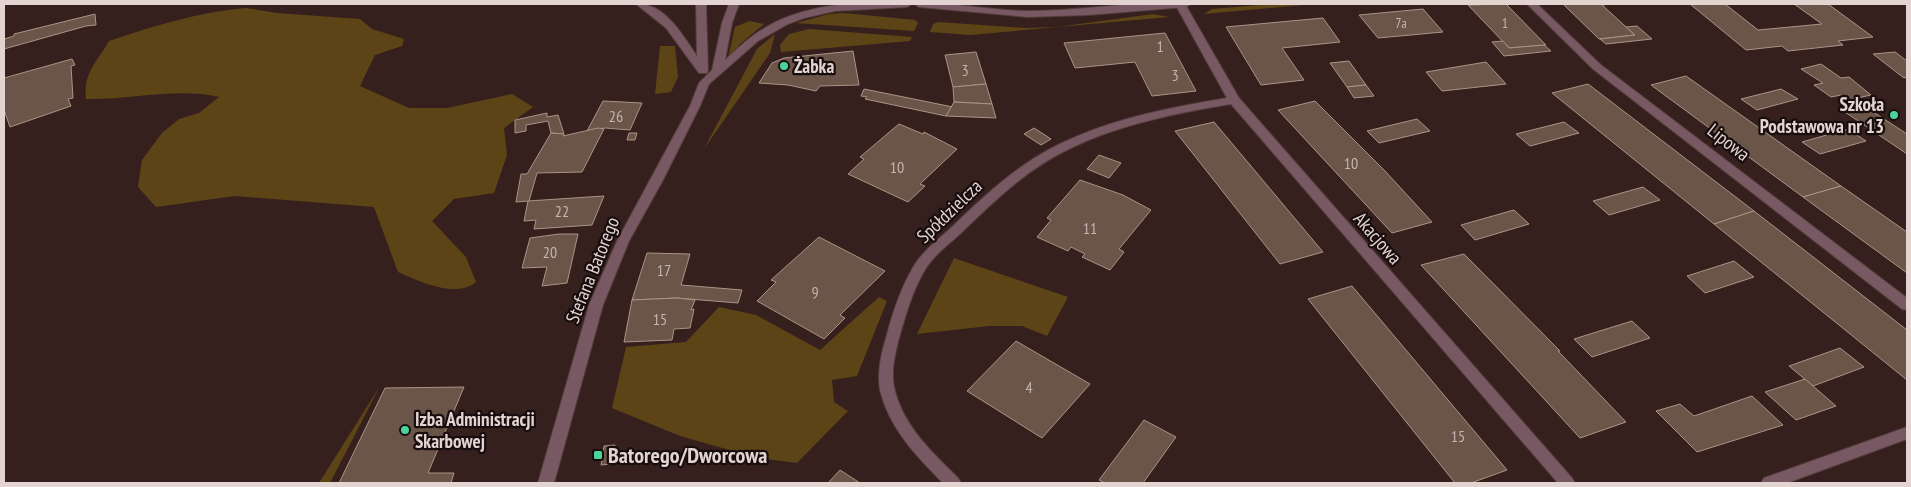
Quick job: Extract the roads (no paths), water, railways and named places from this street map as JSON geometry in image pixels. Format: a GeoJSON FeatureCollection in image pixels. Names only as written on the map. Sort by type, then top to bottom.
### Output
{"type":"FeatureCollection","features":[{"type":"Feature","properties":{"kind":"street"},"geometry":{"type":"LineString","coordinates":[[641,4],[663,18],[676,30],[703,77]]}},
{"type":"Feature","properties":{"kind":"street","name":"Stefana Batorego"},"geometry":{"type":"LineString","coordinates":[[546,483],[596,305],[623,241],[695,106],[703,77],[701,4]]}},
{"type":"Feature","properties":{"kind":"street"},"geometry":{"type":"LineString","coordinates":[[717,71],[727,23],[734,4]]}},
{"type":"Feature","properties":{"kind":"street","name":"Stefana Batorego"},"geometry":{"type":"LineString","coordinates":[[703,77],[717,71],[766,31],[812,11],[838,7],[907,4]]}},
{"type":"Feature","properties":{"kind":"street"},"geometry":{"type":"LineString","coordinates":[[919,4],[1028,14],[1186,4]]}},
{"type":"Feature","properties":{"kind":"street","name":"Akacjowa"},"geometry":{"type":"LineString","coordinates":[[1180,4],[1234,100],[1567,483]]}},
{"type":"Feature","properties":{"kind":"street","name":"Lipowa"},"geometry":{"type":"LineString","coordinates":[[1532,4],[1597,67],[1907,305]]}},
{"type":"Feature","properties":{"kind":"street","name":"Spółdzielcza"},"geometry":{"type":"LineString","coordinates":[[954,483],[917,448],[898,419],[887,388],[888,359],[897,318],[922,264],[986,201],[1019,174],[1068,145],[1113,126],[1175,109],[1234,100]]}},
{"type":"Feature","properties":{"kind":"street"},"geometry":{"type":"LineString","coordinates":[[1769,483],[1907,434]]}},
{"type":"Feature","properties":{"kind":"place","name":"Żabka"},"geometry":{"type":"Point","coordinates":[784,66]}},
{"type":"Feature","properties":{"kind":"place","name":"Szkoła Podstawowa nr 13"},"geometry":{"type":"Point","coordinates":[1894,115]}},
{"type":"Feature","properties":{"kind":"place","name":"Izba Administracji Skarbowej"},"geometry":{"type":"Point","coordinates":[405,430]}},
{"type":"Feature","properties":{"kind":"place","name":"Batorego/Dworcowa"},"geometry":{"type":"Point","coordinates":[598,455]}}]}
